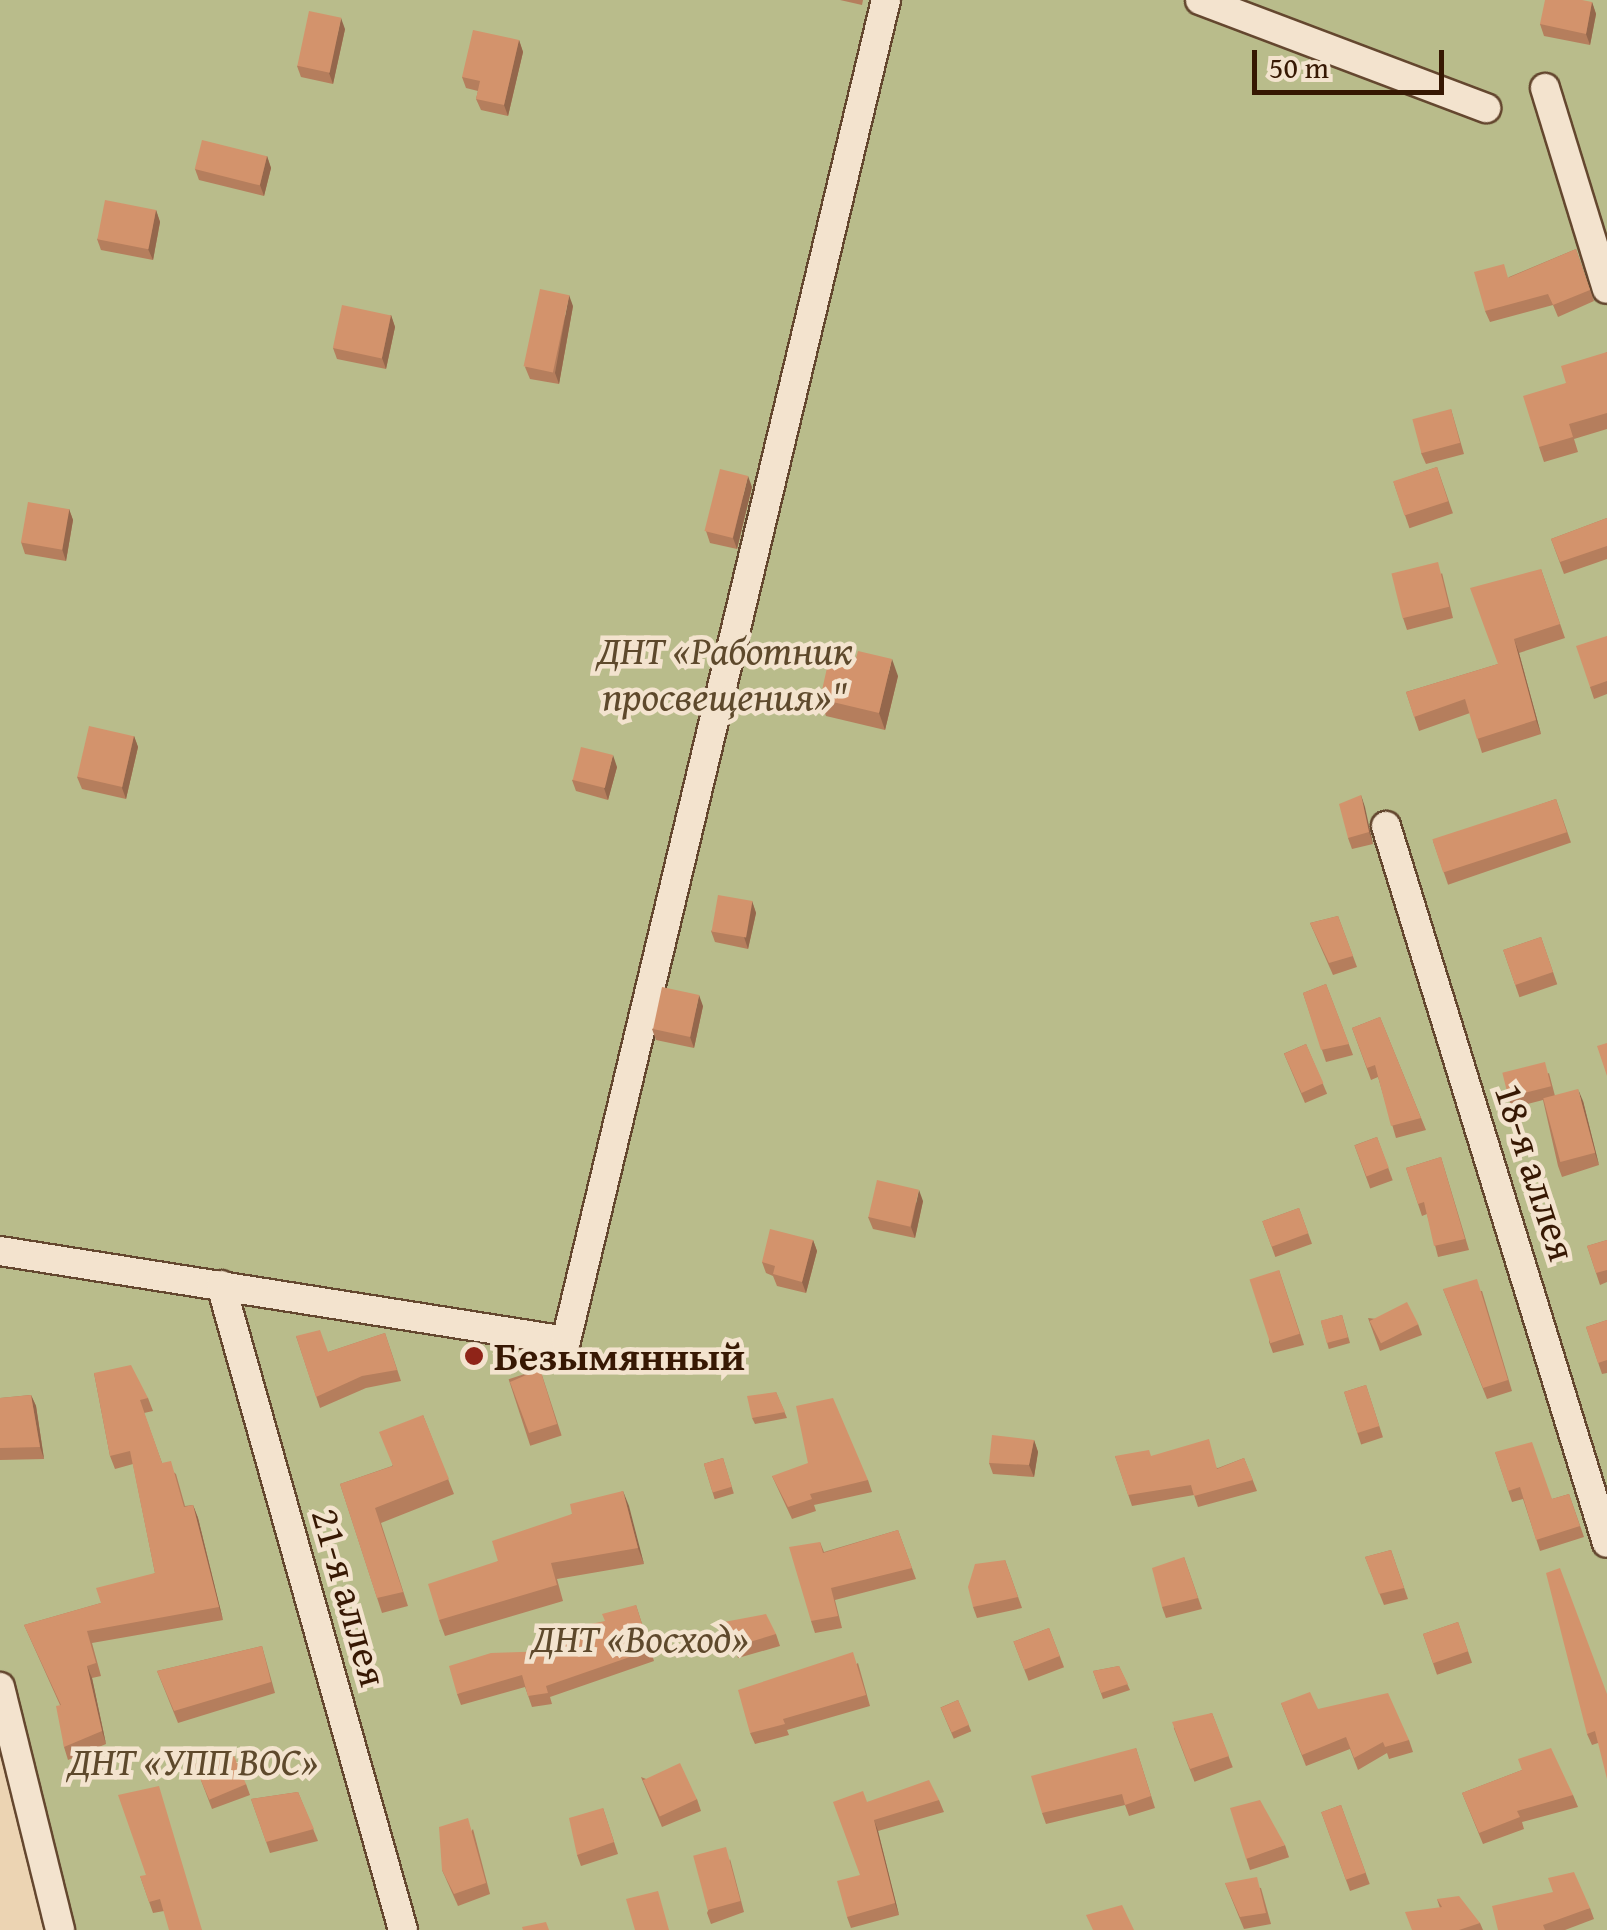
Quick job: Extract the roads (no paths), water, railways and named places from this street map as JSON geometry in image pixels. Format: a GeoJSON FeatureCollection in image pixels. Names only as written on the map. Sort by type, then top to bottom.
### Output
{"type":"FeatureCollection","features":[{"type":"Feature","properties":{"kind":"street"},"geometry":{"type":"LineString","coordinates":[[0,1251],[566,1342],[886,0]]}},
{"type":"Feature","properties":{"kind":"street"},"geometry":{"type":"LineString","coordinates":[[1200,0],[1486,108]]}},
{"type":"Feature","properties":{"kind":"street"},"geometry":{"type":"LineString","coordinates":[[1545,88],[1607,289]]}},
{"type":"Feature","properties":{"kind":"street","name":"18-я аллея"},"geometry":{"type":"LineString","coordinates":[[1386,826],[1607,1543]]}},
{"type":"Feature","properties":{"kind":"street","name":"21-я аллея"},"geometry":{"type":"LineString","coordinates":[[220,1286],[403,1930]]}},
{"type":"Feature","properties":{"kind":"street"},"geometry":{"type":"LineString","coordinates":[[0,1688],[60,1930]]}},
{"type":"Feature","properties":{"kind":"place","name":"Безымянный"},"geometry":{"type":"Point","coordinates":[474,1356]}},
{"type":"Feature","properties":{"kind":"park label","name":"ДНТ «Работник просвещения»\""},"geometry":{"type":"Point","coordinates":[725,673]}},
{"type":"Feature","properties":{"kind":"park label","name":"ДНТ «Восход»"},"geometry":{"type":"Point","coordinates":[640,1638]}},
{"type":"Feature","properties":{"kind":"park label","name":"ДНТ «УПП ВОС»"},"geometry":{"type":"Point","coordinates":[193,1761]}}]}
